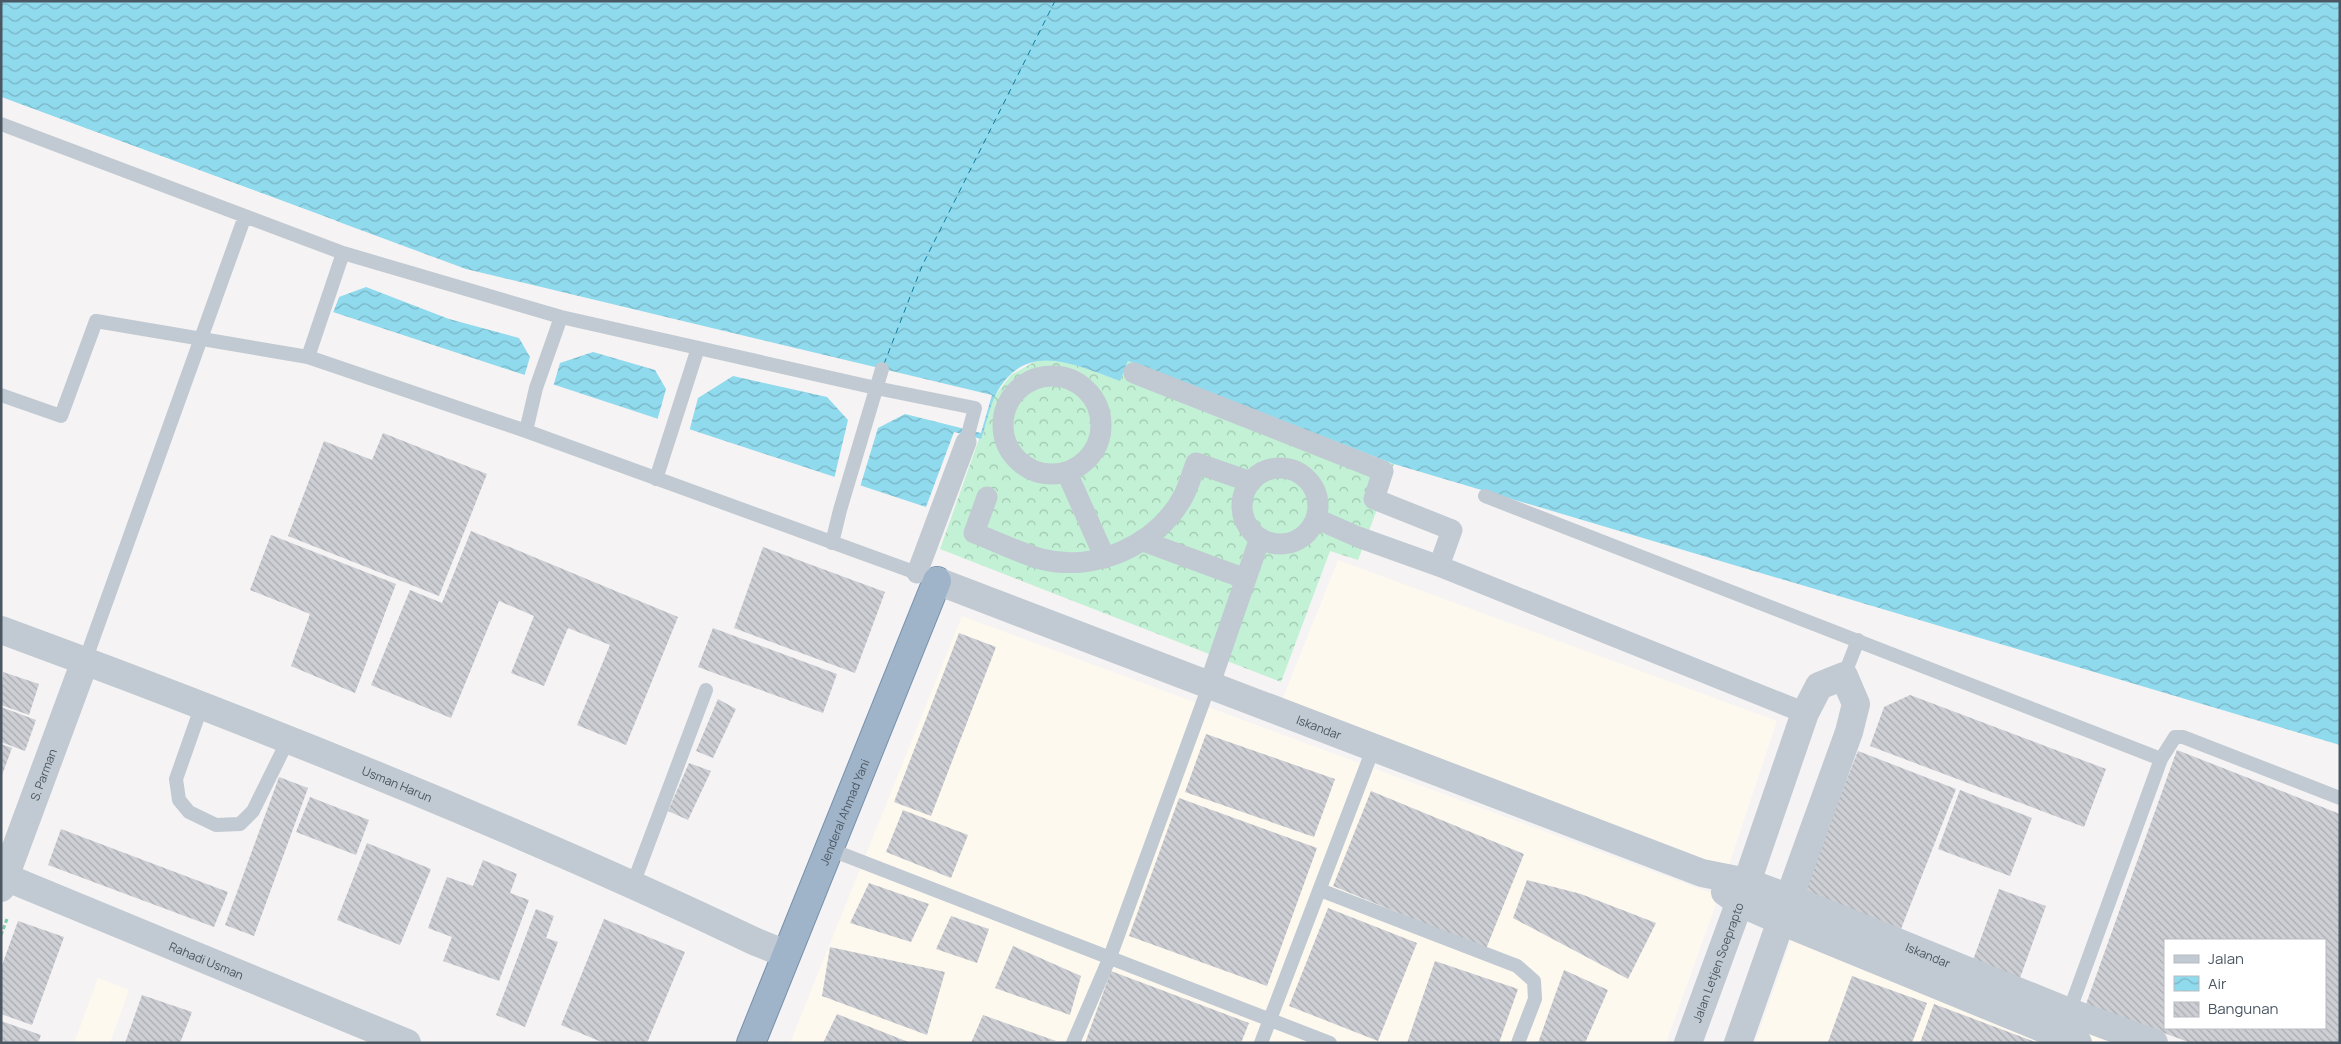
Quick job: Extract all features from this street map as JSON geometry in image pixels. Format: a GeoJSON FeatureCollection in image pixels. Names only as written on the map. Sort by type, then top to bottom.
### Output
{"type":"FeatureCollection","features":[{"type":"Feature","properties":{"kind":"highway","name":"Jenderal Ahmad Yani"},"geometry":{"type":"LineString","coordinates":[[751,1043],[829,848],[927,577]]}},
{"type":"Feature","properties":{"kind":"street"},"geometry":{"type":"LineString","coordinates":[[1134,373],[1383,471],[1374,500],[1452,530],[1439,566]]}},
{"type":"Feature","properties":{"kind":"street"},"geometry":{"type":"LineString","coordinates":[[1043,376],[1060,376],[1076,382],[1089,392],[1098,406],[1102,422],[1099,440],[1092,455],[1080,466],[1067,473],[1039,474],[1026,468],[1007,447],[1003,433],[1003,418],[1008,403],[1017,391],[1029,381],[1043,376]]}},
{"type":"Feature","properties":{"kind":"street"},"geometry":{"type":"LineString","coordinates":[[927,577],[966,442]]}},
{"type":"Feature","properties":{"kind":"street"},"geometry":{"type":"LineString","coordinates":[[987,498],[974,532],[1041,559],[1084,562],[1105,558],[1143,541],[1172,513],[1184,496],[1196,463],[1251,482]]}},
{"type":"Feature","properties":{"kind":"street"},"geometry":{"type":"LineString","coordinates":[[1284,468],[1297,471],[1308,478],[1315,490],[1318,504],[1316,518],[1309,531],[1298,540],[1284,544],[1271,543],[1260,538],[1250,529],[1244,518],[1242,506],[1244,494],[1251,482],[1260,473],[1284,468]]}},
{"type":"Feature","properties":{"kind":"street"},"geometry":{"type":"LineString","coordinates":[[1067,473],[1105,558]]}},
{"type":"Feature","properties":{"kind":"street"},"geometry":{"type":"LineString","coordinates":[[1316,518],[1358,537],[1439,566],[1805,713]]}},
{"type":"Feature","properties":{"kind":"street"},"geometry":{"type":"LineString","coordinates":[[1209,686],[1260,538]]}},
{"type":"Feature","properties":{"kind":"street"},"geometry":{"type":"LineString","coordinates":[[1143,541],[1246,579]]}},
{"type":"Feature","properties":{"kind":"street","name":"Iskandar"},"geometry":{"type":"LineString","coordinates":[[927,577],[1373,749],[1702,873],[1743,893],[1785,909],[2154,1043]]}},
{"type":"Feature","properties":{"kind":"street","name":"Usman Harun"},"geometry":{"type":"LineString","coordinates":[[1,630],[202,705],[532,839],[786,954]]}},
{"type":"Feature","properties":{"kind":"street","name":"S. Parman"},"geometry":{"type":"LineString","coordinates":[[3,883],[85,661]]}},
{"type":"Feature","properties":{"kind":"street"},"geometry":{"type":"LineString","coordinates":[[1738,1043],[1849,732],[1856,704],[1844,676]]}},
{"type":"Feature","properties":{"kind":"street","name":"Jalan Letjen Soeprapto"},"geometry":{"type":"LineString","coordinates":[[1688,1043],[1743,893],[1805,713],[1819,686],[1844,676]]}},
{"type":"Feature","properties":{"kind":"street","name":"Rahadi Usman"},"geometry":{"type":"LineString","coordinates":[[3,883],[408,1043]]}},
{"type":"Feature","properties":{"kind":"street","name":"Iskandar"},"geometry":{"type":"LineString","coordinates":[[1785,909],[2078,1043]]}},
{"type":"Feature","properties":{"kind":"lane"},"geometry":{"type":"LineString","coordinates":[[1,124],[343,253],[561,317],[876,388],[975,408],[966,442]]}},
{"type":"Feature","properties":{"kind":"lane"},"geometry":{"type":"LineString","coordinates":[[85,661],[245,216]]}},
{"type":"Feature","properties":{"kind":"lane"},"geometry":{"type":"LineString","coordinates":[[308,357],[343,253]]}},
{"type":"Feature","properties":{"kind":"lane"},"geometry":{"type":"LineString","coordinates":[[526,431],[536,388],[561,317]]}},
{"type":"Feature","properties":{"kind":"lane"},"geometry":{"type":"LineString","coordinates":[[1,395],[61,416],[96,321],[308,357],[526,431],[656,480],[927,577]]}},
{"type":"Feature","properties":{"kind":"lane"},"geometry":{"type":"LineString","coordinates":[[656,480],[698,348]]}},
{"type":"Feature","properties":{"kind":"lane"},"geometry":{"type":"LineString","coordinates":[[832,543],[882,369]]}},
{"type":"Feature","properties":{"kind":"lane"},"geometry":{"type":"LineString","coordinates":[[1485,496],[2161,759]]}},
{"type":"Feature","properties":{"kind":"lane"},"geometry":{"type":"LineString","coordinates":[[1844,676],[1858,640]]}},
{"type":"Feature","properties":{"kind":"lane"},"geometry":{"type":"LineString","coordinates":[[1073,1043],[1110,957],[1209,686]]}},
{"type":"Feature","properties":{"kind":"lane"},"geometry":{"type":"LineString","coordinates":[[633,884],[706,690]]}},
{"type":"Feature","properties":{"kind":"lane"},"geometry":{"type":"LineString","coordinates":[[202,705],[176,779],[179,800],[189,812],[216,825],[240,824],[254,811],[288,740]]}},
{"type":"Feature","properties":{"kind":"lane"},"geometry":{"type":"LineString","coordinates":[[2069,1012],[2161,759],[2175,737],[2183,737],[2340,798]]}},
{"type":"Feature","properties":{"kind":"lane"},"geometry":{"type":"LineString","coordinates":[[1261,1043],[1373,749]]}},
{"type":"Feature","properties":{"kind":"lane"},"geometry":{"type":"LineString","coordinates":[[829,848],[1330,1043]]}},
{"type":"Feature","properties":{"kind":"lane"},"geometry":{"type":"LineString","coordinates":[[1320,890],[1517,966],[1534,981],[1534,999],[1518,1043]]}},
{"type":"Feature","properties":{"kind":"shaded area"},"geometry":{"type":"Polygon","coordinates":[[[1338,560],[1777,721],[1727,871],[1282,700],[1338,560]]]}},
{"type":"Feature","properties":{"kind":"shaded area"},"geometry":{"type":"Polygon","coordinates":[[[962,616],[1719,896],[1666,1043],[790,1043],[962,616]]]}},
{"type":"Feature","properties":{"kind":"shaded area"},"geometry":{"type":"Polygon","coordinates":[[[1797,924],[2116,1043],[1755,1043],[1797,924]]]}},
{"type":"Feature","properties":{"kind":"shaded area"},"geometry":{"type":"Polygon","coordinates":[[[98,978],[129,990],[110,1043],[74,1043],[98,978]]]}},
{"type":"Feature","properties":{"kind":"green space"},"geometry":{"type":"Polygon","coordinates":[[[1047,359],[1061,360],[1119,380],[1128,361],[1394,464],[1358,560],[1330,551],[1281,682],[940,549],[994,397],[1011,375],[1034,362],[1047,359]]]}},
{"type":"Feature","properties":{"kind":"water"},"geometry":{"type":"Polygon","coordinates":[[[1,1],[2340,1],[2340,745],[1394,464],[1128,361],[1120,381],[1068,363],[1036,362],[1021,367],[1007,378],[995,396],[981,439],[954,432],[926,507],[333,312],[339,297],[337,221],[1,97],[1,1]]]}},
{"type":"Feature","properties":{"kind":"pier"},"geometry":{"type":"Polygon","coordinates":[[[1,97],[466,269],[992,395],[981,433],[905,414],[878,428],[860,487],[834,479],[848,420],[827,397],[733,376],[698,398],[689,432],[657,421],[666,389],[655,370],[593,352],[560,363],[553,387],[524,377],[530,357],[519,338],[449,319],[366,287],[339,297],[332,315],[331,312],[337,296],[335,223],[1,99],[1,97]]]}},
{"type":"Feature","properties":{"kind":"building"},"geometry":{"type":"Polygon","coordinates":[[[383,433],[487,474],[439,596],[288,536],[324,441],[372,460],[383,433]]]}},
{"type":"Feature","properties":{"kind":"building"},"geometry":{"type":"Polygon","coordinates":[[[471,531],[678,617],[626,745],[577,725],[610,645],[568,628],[544,686],[511,673],[534,616],[499,601],[451,718],[371,685],[410,590],[442,603],[471,531]]]}},
{"type":"Feature","properties":{"kind":"building"},"geometry":{"type":"Polygon","coordinates":[[[271,535],[396,584],[355,693],[291,666],[310,614],[250,590],[271,535]]]}},
{"type":"Feature","properties":{"kind":"building"},"geometry":{"type":"Polygon","coordinates":[[[763,547],[885,592],[855,673],[734,628],[763,547]]]}},
{"type":"Feature","properties":{"kind":"building"},"geometry":{"type":"Polygon","coordinates":[[[713,628],[837,674],[823,713],[698,667],[713,628]]]}},
{"type":"Feature","properties":{"kind":"building"},"geometry":{"type":"Polygon","coordinates":[[[959,633],[996,647],[931,816],[894,802],[959,633]]]}},
{"type":"Feature","properties":{"kind":"building"},"geometry":{"type":"Polygon","coordinates":[[[3,672],[39,684],[29,715],[1,705],[3,672]]]}},
{"type":"Feature","properties":{"kind":"building"},"geometry":{"type":"Polygon","coordinates":[[[1910,695],[2106,769],[2084,827],[1870,746],[1884,707],[1910,695]]]}},
{"type":"Feature","properties":{"kind":"building"},"geometry":{"type":"Polygon","coordinates":[[[718,699],[736,709],[713,758],[696,751],[718,699]]]}},
{"type":"Feature","properties":{"kind":"building"},"geometry":{"type":"Polygon","coordinates":[[[1,707],[36,720],[25,751],[1,742],[1,707]]]}},
{"type":"Feature","properties":{"kind":"building"},"geometry":{"type":"Polygon","coordinates":[[[1206,734],[1335,779],[1314,837],[1185,792],[1206,734]]]}},
{"type":"Feature","properties":{"kind":"building"},"geometry":{"type":"Polygon","coordinates":[[[1,744],[12,748],[1,778],[1,744]]]}},
{"type":"Feature","properties":{"kind":"building"},"geometry":{"type":"Polygon","coordinates":[[[2177,750],[2340,814],[2340,1043],[2191,1043],[2086,1004],[2177,750]]]}},
{"type":"Feature","properties":{"kind":"building"},"geometry":{"type":"Polygon","coordinates":[[[1858,751],[1956,789],[1899,934],[1801,895],[1858,751]]]}},
{"type":"Feature","properties":{"kind":"building"},"geometry":{"type":"Polygon","coordinates":[[[689,763],[711,771],[688,820],[668,811],[689,763]]]}},
{"type":"Feature","properties":{"kind":"building"},"geometry":{"type":"Polygon","coordinates":[[[279,777],[308,788],[254,936],[225,925],[279,777]]]}},
{"type":"Feature","properties":{"kind":"building"},"geometry":{"type":"Polygon","coordinates":[[[1960,790],[2032,818],[2010,876],[1938,849],[1960,790]]]}},
{"type":"Feature","properties":{"kind":"building"},"geometry":{"type":"Polygon","coordinates":[[[1371,791],[1524,854],[1486,949],[1333,886],[1371,791]]]}},
{"type":"Feature","properties":{"kind":"building"},"geometry":{"type":"Polygon","coordinates":[[[310,797],[369,820],[356,855],[296,832],[310,797]]]}},
{"type":"Feature","properties":{"kind":"building"},"geometry":{"type":"Polygon","coordinates":[[[1179,798],[1317,848],[1267,986],[1129,936],[1179,798]]]}},
{"type":"Feature","properties":{"kind":"building"},"geometry":{"type":"Polygon","coordinates":[[[903,810],[968,835],[951,878],[886,852],[903,810]]]}},
{"type":"Feature","properties":{"kind":"building"},"geometry":{"type":"Polygon","coordinates":[[[61,829],[228,892],[214,927],[48,865],[61,829]]]}},
{"type":"Feature","properties":{"kind":"building"},"geometry":{"type":"Polygon","coordinates":[[[367,843],[431,869],[400,945],[337,920],[367,843]]]}},
{"type":"Feature","properties":{"kind":"building"},"geometry":{"type":"Polygon","coordinates":[[[483,860],[517,874],[510,893],[529,900],[499,981],[443,961],[452,937],[428,928],[447,877],[473,886],[483,860]]]}},
{"type":"Feature","properties":{"kind":"building"},"geometry":{"type":"Polygon","coordinates":[[[1527,880],[1581,894],[1656,923],[1628,979],[1513,918],[1527,880]]]}},
{"type":"Feature","properties":{"kind":"building"},"geometry":{"type":"Polygon","coordinates":[[[869,883],[929,904],[911,942],[850,923],[869,883]]]}},
{"type":"Feature","properties":{"kind":"building"},"geometry":{"type":"Polygon","coordinates":[[[1999,889],[2046,906],[2020,978],[1973,960],[1999,889]]]}},
{"type":"Feature","properties":{"kind":"building"},"geometry":{"type":"Polygon","coordinates":[[[1328,908],[1417,943],[1378,1041],[1289,1006],[1328,908]]]}},
{"type":"Feature","properties":{"kind":"building"},"geometry":{"type":"Polygon","coordinates":[[[536,909],[554,916],[546,938],[558,942],[525,1027],[496,1015],[536,909]]]}},
{"type":"Feature","properties":{"kind":"building"},"geometry":{"type":"Polygon","coordinates":[[[951,916],[989,929],[977,963],[936,949],[951,916]]]}},
{"type":"Feature","properties":{"kind":"building"},"geometry":{"type":"Polygon","coordinates":[[[604,919],[685,952],[647,1043],[604,1043],[561,1025],[604,919]]]}},
{"type":"Feature","properties":{"kind":"building"},"geometry":{"type":"Polygon","coordinates":[[[18,921],[64,937],[32,1025],[1,1014],[1,968],[18,921]]]}},
{"type":"Feature","properties":{"kind":"building"},"geometry":{"type":"Polygon","coordinates":[[[1013,946],[1081,976],[1070,1015],[995,988],[1013,946]]]}},
{"type":"Feature","properties":{"kind":"building"},"geometry":{"type":"Polygon","coordinates":[[[830,947],[945,972],[927,1035],[822,996],[830,947]]]}},
{"type":"Feature","properties":{"kind":"building"},"geometry":{"type":"Polygon","coordinates":[[[1435,961],[1518,989],[1499,1043],[1407,1043],[1435,961]]]}},
{"type":"Feature","properties":{"kind":"building"},"geometry":{"type":"Polygon","coordinates":[[[1564,970],[1608,990],[1585,1043],[1538,1043],[1564,970]]]}},
{"type":"Feature","properties":{"kind":"building"},"geometry":{"type":"Polygon","coordinates":[[[1111,971],[1249,1023],[1241,1043],[1085,1043],[1111,971]]]}},
{"type":"Feature","properties":{"kind":"building"},"geometry":{"type":"Polygon","coordinates":[[[1852,976],[1927,1003],[1912,1043],[1828,1042],[1852,976]]]}},
{"type":"Feature","properties":{"kind":"building"},"geometry":{"type":"Polygon","coordinates":[[[142,995],[192,1012],[180,1043],[125,1043],[142,995]]]}},
{"type":"Feature","properties":{"kind":"building"},"geometry":{"type":"Polygon","coordinates":[[[1934,1004],[2038,1043],[1920,1043],[1934,1004]]]}},
{"type":"Feature","properties":{"kind":"building"},"geometry":{"type":"Polygon","coordinates":[[[837,1014],[911,1043],[823,1043],[837,1014]]]}},
{"type":"Feature","properties":{"kind":"building"},"geometry":{"type":"Polygon","coordinates":[[[983,1015],[1056,1041],[971,1043],[983,1015]]]}},
{"type":"Feature","properties":{"kind":"building"},"geometry":{"type":"Polygon","coordinates":[[[1,1021],[41,1035],[38,1043],[1,1043],[1,1021]]]}},
{"type":"Feature","properties":{"kind":"ferry route"},"geometry":{"type":"LineString","coordinates":[[884,364],[922,266],[1055,1]]}}]}
